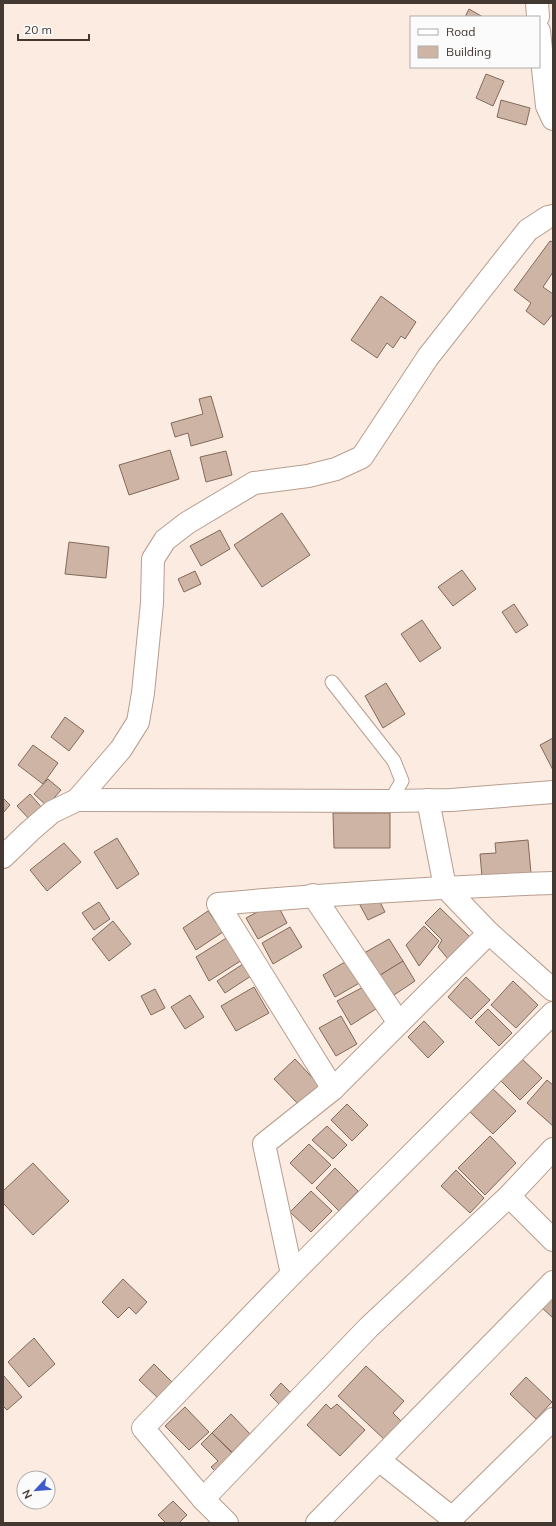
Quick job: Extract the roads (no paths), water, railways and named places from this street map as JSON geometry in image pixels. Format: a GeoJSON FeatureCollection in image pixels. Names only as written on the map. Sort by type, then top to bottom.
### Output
{"type":"FeatureCollection","features":[{"type":"Feature","properties":{"kind":"street"},"geometry":{"type":"LineString","coordinates":[[537,3],[538,16]]}},
{"type":"Feature","properties":{"kind":"street"},"geometry":{"type":"LineString","coordinates":[[540,39],[548,106],[553,119]]}},
{"type":"Feature","properties":{"kind":"street"},"geometry":{"type":"LineString","coordinates":[[3,857],[52,812],[77,800],[121,749],[138,722],[143,693],[152,603],[153,559],[165,540],[187,523],[254,483],[308,476],[336,469],[362,457],[438,345],[528,230],[551,212]]}},
{"type":"Feature","properties":{"kind":"street"},"geometry":{"type":"LineString","coordinates":[[77,800],[451,800],[553,792]]}},
{"type":"Feature","properties":{"kind":"street"},"geometry":{"type":"LineString","coordinates":[[428,800],[445,887],[489,933],[553,990]]}},
{"type":"Feature","properties":{"kind":"street"},"geometry":{"type":"LineString","coordinates":[[333,1090],[218,904],[313,895],[445,887],[553,883]]}},
{"type":"Feature","properties":{"kind":"street"},"geometry":{"type":"LineString","coordinates":[[313,895],[399,1023]]}},
{"type":"Feature","properties":{"kind":"street"},"geometry":{"type":"LineString","coordinates":[[292,1274],[264,1144],[333,1090],[489,933]]}},
{"type":"Feature","properties":{"kind":"street"},"geometry":{"type":"LineString","coordinates":[[227,1523],[203,1499],[143,1428],[292,1274],[553,1013]]}},
{"type":"Feature","properties":{"kind":"street"},"geometry":{"type":"LineString","coordinates":[[203,1499],[369,1327],[509,1196],[553,1149]]}},
{"type":"Feature","properties":{"kind":"street"},"geometry":{"type":"LineString","coordinates":[[509,1196],[553,1240]]}},
{"type":"Feature","properties":{"kind":"street"},"geometry":{"type":"LineString","coordinates":[[317,1523],[553,1282]]}},
{"type":"Feature","properties":{"kind":"street"},"geometry":{"type":"LineString","coordinates":[[379,1460],[452,1518],[553,1419]]}},
{"type":"Feature","properties":{"kind":"lane"},"geometry":{"type":"LineString","coordinates":[[332,682],[394,761],[402,780],[390,801]]}}]}
